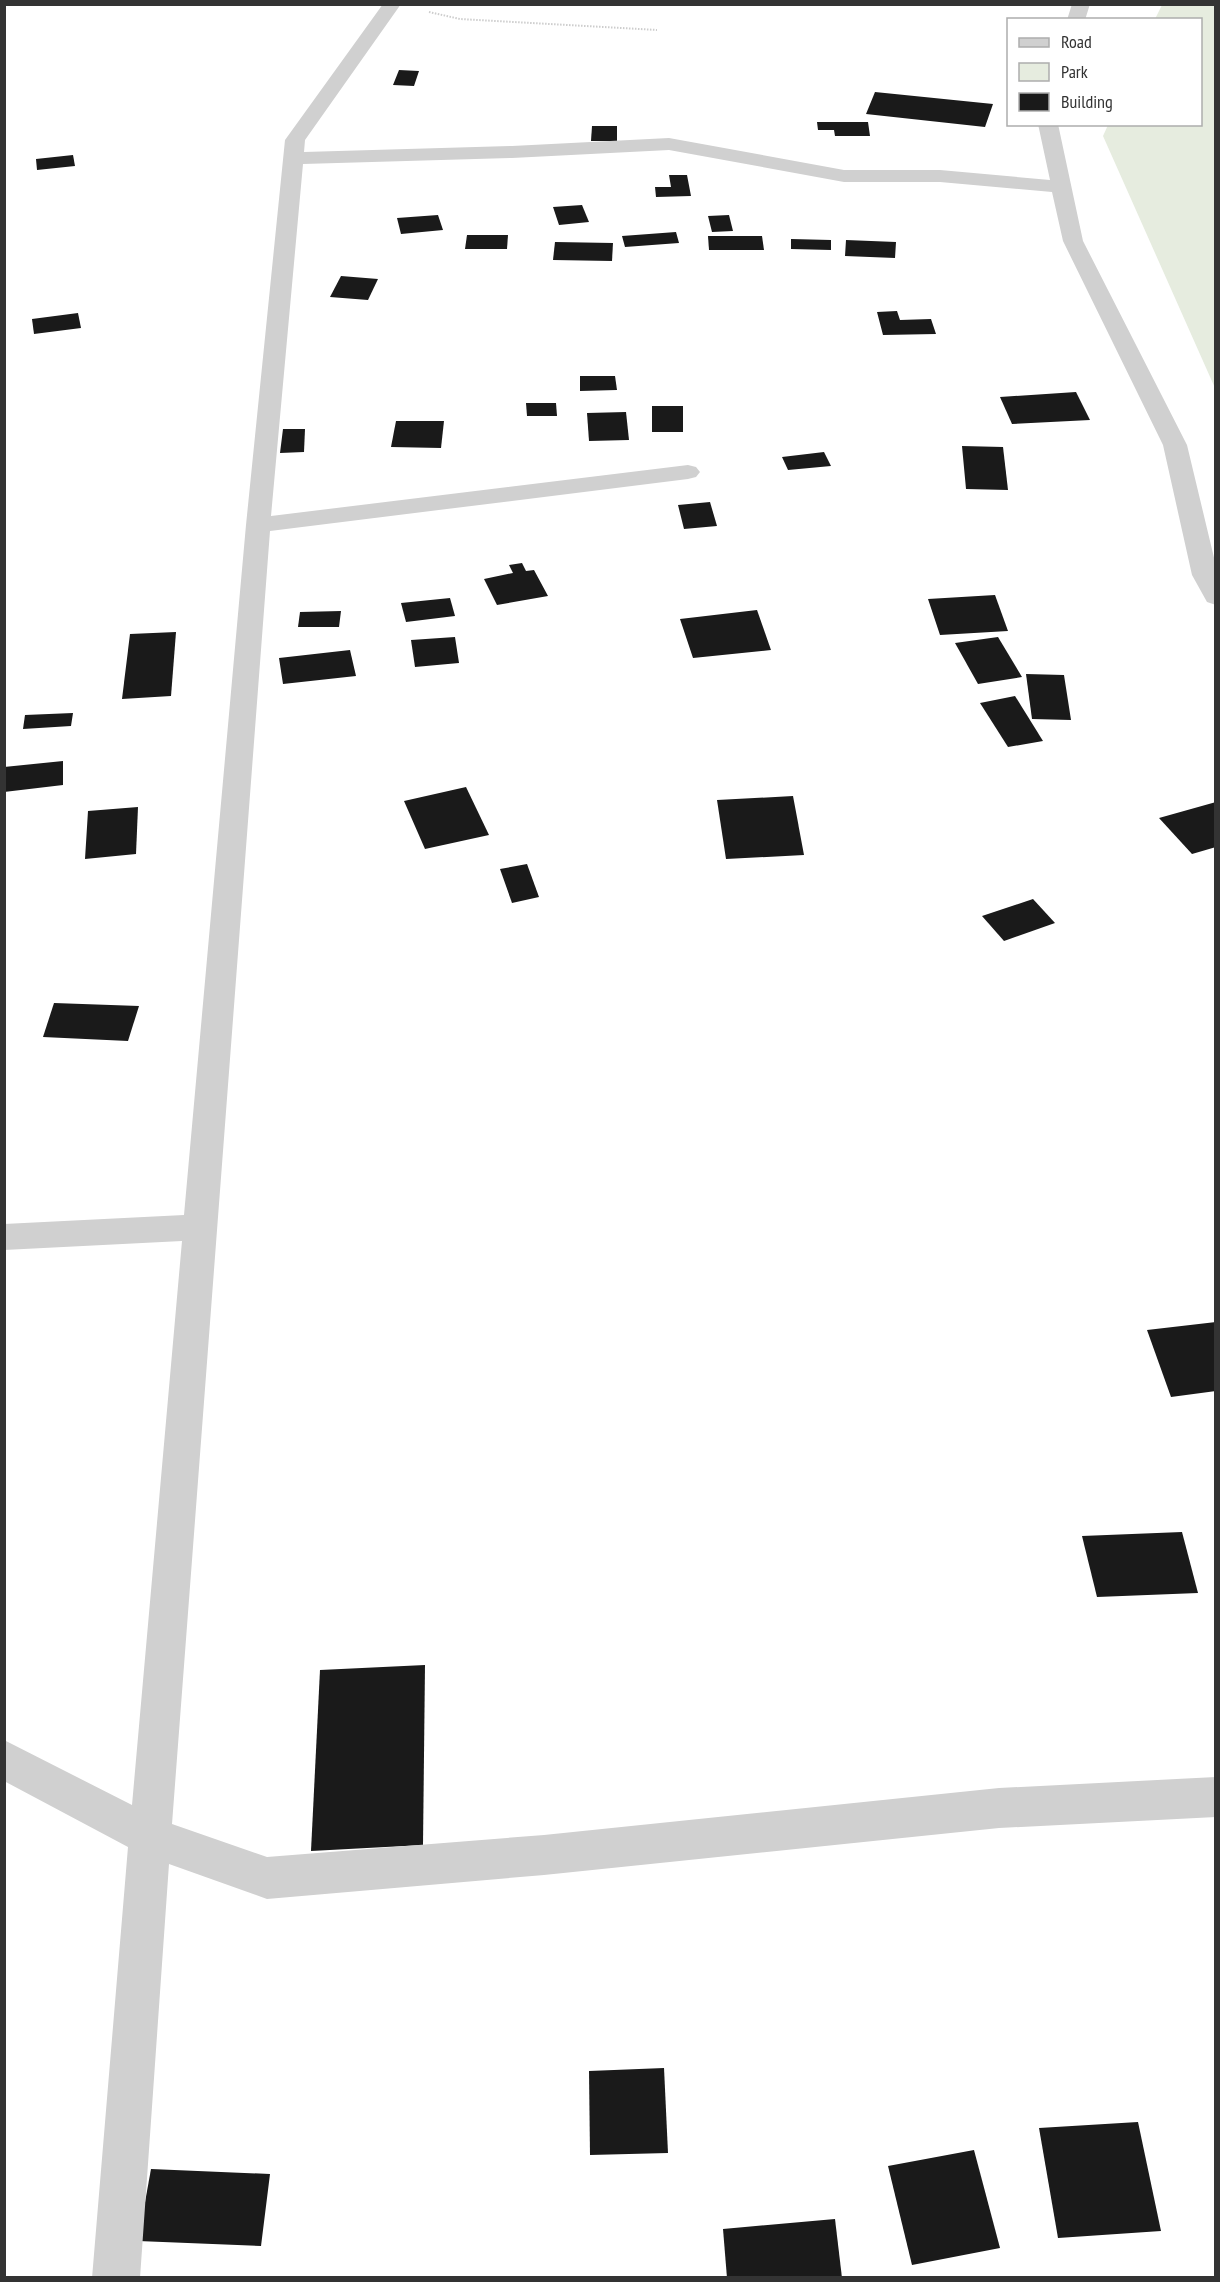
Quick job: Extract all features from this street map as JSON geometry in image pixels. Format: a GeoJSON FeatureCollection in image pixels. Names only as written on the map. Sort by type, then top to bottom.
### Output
{"type":"FeatureCollection","features":[{"type":"Feature","properties":{"kind":"street"},"geometry":{"type":"LineString","coordinates":[[116,2277],[258,525],[295,140],[392,4]]}},
{"type":"Feature","properties":{"kind":"street"},"geometry":{"type":"LineString","coordinates":[[1048,126],[1073,241],[1175,445],[1204,575],[1215,597]]}},
{"type":"Feature","properties":{"kind":"street"},"geometry":{"type":"LineString","coordinates":[[293,158],[512,152],[669,144],[844,176],[940,177],[1061,187]]}},
{"type":"Feature","properties":{"kind":"street"},"geometry":{"type":"LineString","coordinates":[[258,525],[688,472]]}},
{"type":"Feature","properties":{"kind":"street"},"geometry":{"type":"LineString","coordinates":[[4,1237],[201,1227]]}},
{"type":"Feature","properties":{"kind":"street"},"geometry":{"type":"LineString","coordinates":[[4,1759],[150,1838],[267,1878],[544,1855],[999,1808],[1215,1797]]}},
{"type":"Feature","properties":{"kind":"path"},"geometry":{"type":"LineString","coordinates":[[428,12],[460,19],[657,30]]}},
{"type":"Feature","properties":{"kind":"green space"},"geometry":{"type":"Polygon","coordinates":[[[1162,5],[1215,5],[1215,388],[1103,136],[1108,126],[1202,126],[1202,18],[1156,18],[1162,5]]]}},
{"type":"Feature","properties":{"kind":"building"},"geometry":{"type":"Polygon","coordinates":[[[399,70],[419,71],[414,86],[393,85],[399,70]]]}},
{"type":"Feature","properties":{"kind":"building"},"geometry":{"type":"Polygon","coordinates":[[[875,92],[993,104],[985,127],[866,114],[875,92]]]}},
{"type":"Feature","properties":{"kind":"building"},"geometry":{"type":"Polygon","coordinates":[[[817,122],[868,122],[870,136],[835,136],[834,130],[818,130],[817,122]]]}},
{"type":"Feature","properties":{"kind":"building"},"geometry":{"type":"Polygon","coordinates":[[[592,126],[617,126],[617,141],[591,141],[592,126]]]}},
{"type":"Feature","properties":{"kind":"building"},"geometry":{"type":"Polygon","coordinates":[[[73,155],[75,166],[37,170],[36,159],[73,155]]]}},
{"type":"Feature","properties":{"kind":"building"},"geometry":{"type":"Polygon","coordinates":[[[669,175],[687,175],[691,196],[656,197],[655,187],[671,187],[669,175]]]}},
{"type":"Feature","properties":{"kind":"building"},"geometry":{"type":"Polygon","coordinates":[[[582,205],[589,222],[559,225],[553,207],[582,205]]]}},
{"type":"Feature","properties":{"kind":"building"},"geometry":{"type":"Polygon","coordinates":[[[438,215],[443,230],[401,234],[397,218],[438,215]]]}},
{"type":"Feature","properties":{"kind":"building"},"geometry":{"type":"Polygon","coordinates":[[[729,215],[733,231],[712,232],[708,216],[729,215]]]}},
{"type":"Feature","properties":{"kind":"building"},"geometry":{"type":"Polygon","coordinates":[[[676,232],[679,243],[625,247],[622,236],[676,232]]]}},
{"type":"Feature","properties":{"kind":"building"},"geometry":{"type":"Polygon","coordinates":[[[467,235],[508,235],[507,249],[465,249],[467,235]]]}},
{"type":"Feature","properties":{"kind":"building"},"geometry":{"type":"Polygon","coordinates":[[[708,236],[762,236],[764,250],[709,250],[708,236]]]}},
{"type":"Feature","properties":{"kind":"building"},"geometry":{"type":"Polygon","coordinates":[[[791,239],[831,240],[831,250],[791,249],[791,239]]]}},
{"type":"Feature","properties":{"kind":"building"},"geometry":{"type":"Polygon","coordinates":[[[846,240],[896,242],[895,258],[845,256],[846,240]]]}},
{"type":"Feature","properties":{"kind":"building"},"geometry":{"type":"Polygon","coordinates":[[[555,242],[613,243],[612,261],[553,260],[555,242]]]}},
{"type":"Feature","properties":{"kind":"building"},"geometry":{"type":"Polygon","coordinates":[[[341,276],[378,279],[368,300],[330,297],[341,276]]]}},
{"type":"Feature","properties":{"kind":"building"},"geometry":{"type":"Polygon","coordinates":[[[897,311],[900,320],[931,319],[936,334],[883,335],[877,312],[897,311]]]}},
{"type":"Feature","properties":{"kind":"building"},"geometry":{"type":"Polygon","coordinates":[[[78,313],[81,328],[34,334],[32,319],[78,313]]]}},
{"type":"Feature","properties":{"kind":"building"},"geometry":{"type":"Polygon","coordinates":[[[580,376],[615,376],[617,390],[580,391],[580,376]]]}},
{"type":"Feature","properties":{"kind":"building"},"geometry":{"type":"Polygon","coordinates":[[[1076,392],[1090,420],[1012,424],[1000,397],[1076,392]]]}},
{"type":"Feature","properties":{"kind":"building"},"geometry":{"type":"Polygon","coordinates":[[[526,403],[556,403],[557,416],[527,416],[526,403]]]}},
{"type":"Feature","properties":{"kind":"building"},"geometry":{"type":"Polygon","coordinates":[[[652,406],[683,406],[683,432],[652,432],[652,406]]]}},
{"type":"Feature","properties":{"kind":"building"},"geometry":{"type":"Polygon","coordinates":[[[626,412],[629,440],[589,441],[587,413],[626,412]]]}},
{"type":"Feature","properties":{"kind":"building"},"geometry":{"type":"Polygon","coordinates":[[[396,421],[444,421],[441,448],[391,447],[396,421]]]}},
{"type":"Feature","properties":{"kind":"building"},"geometry":{"type":"Polygon","coordinates":[[[283,429],[305,429],[304,452],[280,453],[283,429]]]}},
{"type":"Feature","properties":{"kind":"building"},"geometry":{"type":"Polygon","coordinates":[[[962,446],[1003,447],[1008,490],[966,489],[962,446]]]}},
{"type":"Feature","properties":{"kind":"building"},"geometry":{"type":"Polygon","coordinates":[[[824,452],[831,466],[788,470],[782,457],[824,452]]]}},
{"type":"Feature","properties":{"kind":"building"},"geometry":{"type":"Polygon","coordinates":[[[710,502],[717,526],[684,529],[678,505],[710,502]]]}},
{"type":"Feature","properties":{"kind":"building"},"geometry":{"type":"Polygon","coordinates":[[[522,563],[526,571],[534,570],[548,596],[497,605],[484,579],[513,573],[509,565],[522,563]]]}},
{"type":"Feature","properties":{"kind":"building"},"geometry":{"type":"Polygon","coordinates":[[[995,595],[1008,631],[940,635],[928,599],[995,595]]]}},
{"type":"Feature","properties":{"kind":"building"},"geometry":{"type":"Polygon","coordinates":[[[450,598],[455,616],[406,622],[401,603],[450,598]]]}},
{"type":"Feature","properties":{"kind":"building"},"geometry":{"type":"Polygon","coordinates":[[[757,610],[771,650],[693,658],[680,619],[757,610]]]}},
{"type":"Feature","properties":{"kind":"building"},"geometry":{"type":"Polygon","coordinates":[[[341,611],[339,627],[298,627],[300,612],[341,611]]]}},
{"type":"Feature","properties":{"kind":"building"},"geometry":{"type":"Polygon","coordinates":[[[176,632],[171,696],[122,699],[130,634],[176,632]]]}},
{"type":"Feature","properties":{"kind":"building"},"geometry":{"type":"Polygon","coordinates":[[[455,637],[459,663],[415,667],[411,640],[455,637]]]}},
{"type":"Feature","properties":{"kind":"building"},"geometry":{"type":"Polygon","coordinates":[[[998,637],[1022,677],[978,684],[955,643],[998,637]]]}},
{"type":"Feature","properties":{"kind":"building"},"geometry":{"type":"Polygon","coordinates":[[[350,650],[356,676],[283,684],[279,658],[350,650]]]}},
{"type":"Feature","properties":{"kind":"building"},"geometry":{"type":"Polygon","coordinates":[[[1026,674],[1064,675],[1071,720],[1032,719],[1026,674]]]}},
{"type":"Feature","properties":{"kind":"building"},"geometry":{"type":"Polygon","coordinates":[[[1015,696],[1043,741],[1008,747],[980,703],[1015,696]]]}},
{"type":"Feature","properties":{"kind":"building"},"geometry":{"type":"Polygon","coordinates":[[[73,713],[71,726],[23,729],[25,715],[73,713]]]}},
{"type":"Feature","properties":{"kind":"building"},"geometry":{"type":"Polygon","coordinates":[[[63,761],[63,785],[4,792],[4,767],[63,761]]]}},
{"type":"Feature","properties":{"kind":"building"},"geometry":{"type":"Polygon","coordinates":[[[466,787],[489,835],[425,849],[404,801],[466,787]]]}},
{"type":"Feature","properties":{"kind":"building"},"geometry":{"type":"Polygon","coordinates":[[[793,796],[804,855],[726,859],[717,800],[793,796]]]}},
{"type":"Feature","properties":{"kind":"building"},"geometry":{"type":"Polygon","coordinates":[[[1216,802],[1216,847],[1192,854],[1159,818],[1216,802]]]}},
{"type":"Feature","properties":{"kind":"building"},"geometry":{"type":"Polygon","coordinates":[[[138,807],[136,854],[85,859],[88,811],[138,807]]]}},
{"type":"Feature","properties":{"kind":"building"},"geometry":{"type":"Polygon","coordinates":[[[527,864],[539,897],[512,903],[500,869],[527,864]]]}},
{"type":"Feature","properties":{"kind":"building"},"geometry":{"type":"Polygon","coordinates":[[[1033,899],[1055,923],[1004,941],[982,916],[1033,899]]]}},
{"type":"Feature","properties":{"kind":"building"},"geometry":{"type":"Polygon","coordinates":[[[54,1003],[139,1006],[128,1041],[43,1037],[54,1003]]]}},
{"type":"Feature","properties":{"kind":"building"},"geometry":{"type":"Polygon","coordinates":[[[1216,1322],[1216,1391],[1171,1397],[1147,1330],[1216,1322]]]}},
{"type":"Feature","properties":{"kind":"building"},"geometry":{"type":"Polygon","coordinates":[[[1182,1532],[1198,1593],[1097,1597],[1082,1536],[1182,1532]]]}},
{"type":"Feature","properties":{"kind":"building"},"geometry":{"type":"Polygon","coordinates":[[[425,1665],[423,1845],[311,1851],[320,1670],[425,1665]]]}},
{"type":"Feature","properties":{"kind":"building"},"geometry":{"type":"Polygon","coordinates":[[[664,2068],[668,2153],[590,2155],[589,2071],[664,2068]]]}},
{"type":"Feature","properties":{"kind":"building"},"geometry":{"type":"Polygon","coordinates":[[[1138,2122],[1161,2231],[1058,2238],[1039,2128],[1138,2122]]]}},
{"type":"Feature","properties":{"kind":"building"},"geometry":{"type":"Polygon","coordinates":[[[974,2150],[1000,2248],[912,2265],[888,2166],[974,2150]]]}},
{"type":"Feature","properties":{"kind":"building"},"geometry":{"type":"Polygon","coordinates":[[[151,2169],[270,2174],[261,2246],[138,2241],[151,2169]]]}},
{"type":"Feature","properties":{"kind":"building"},"geometry":{"type":"Polygon","coordinates":[[[835,2219],[842,2278],[727,2278],[723,2229],[835,2219]]]}}]}
